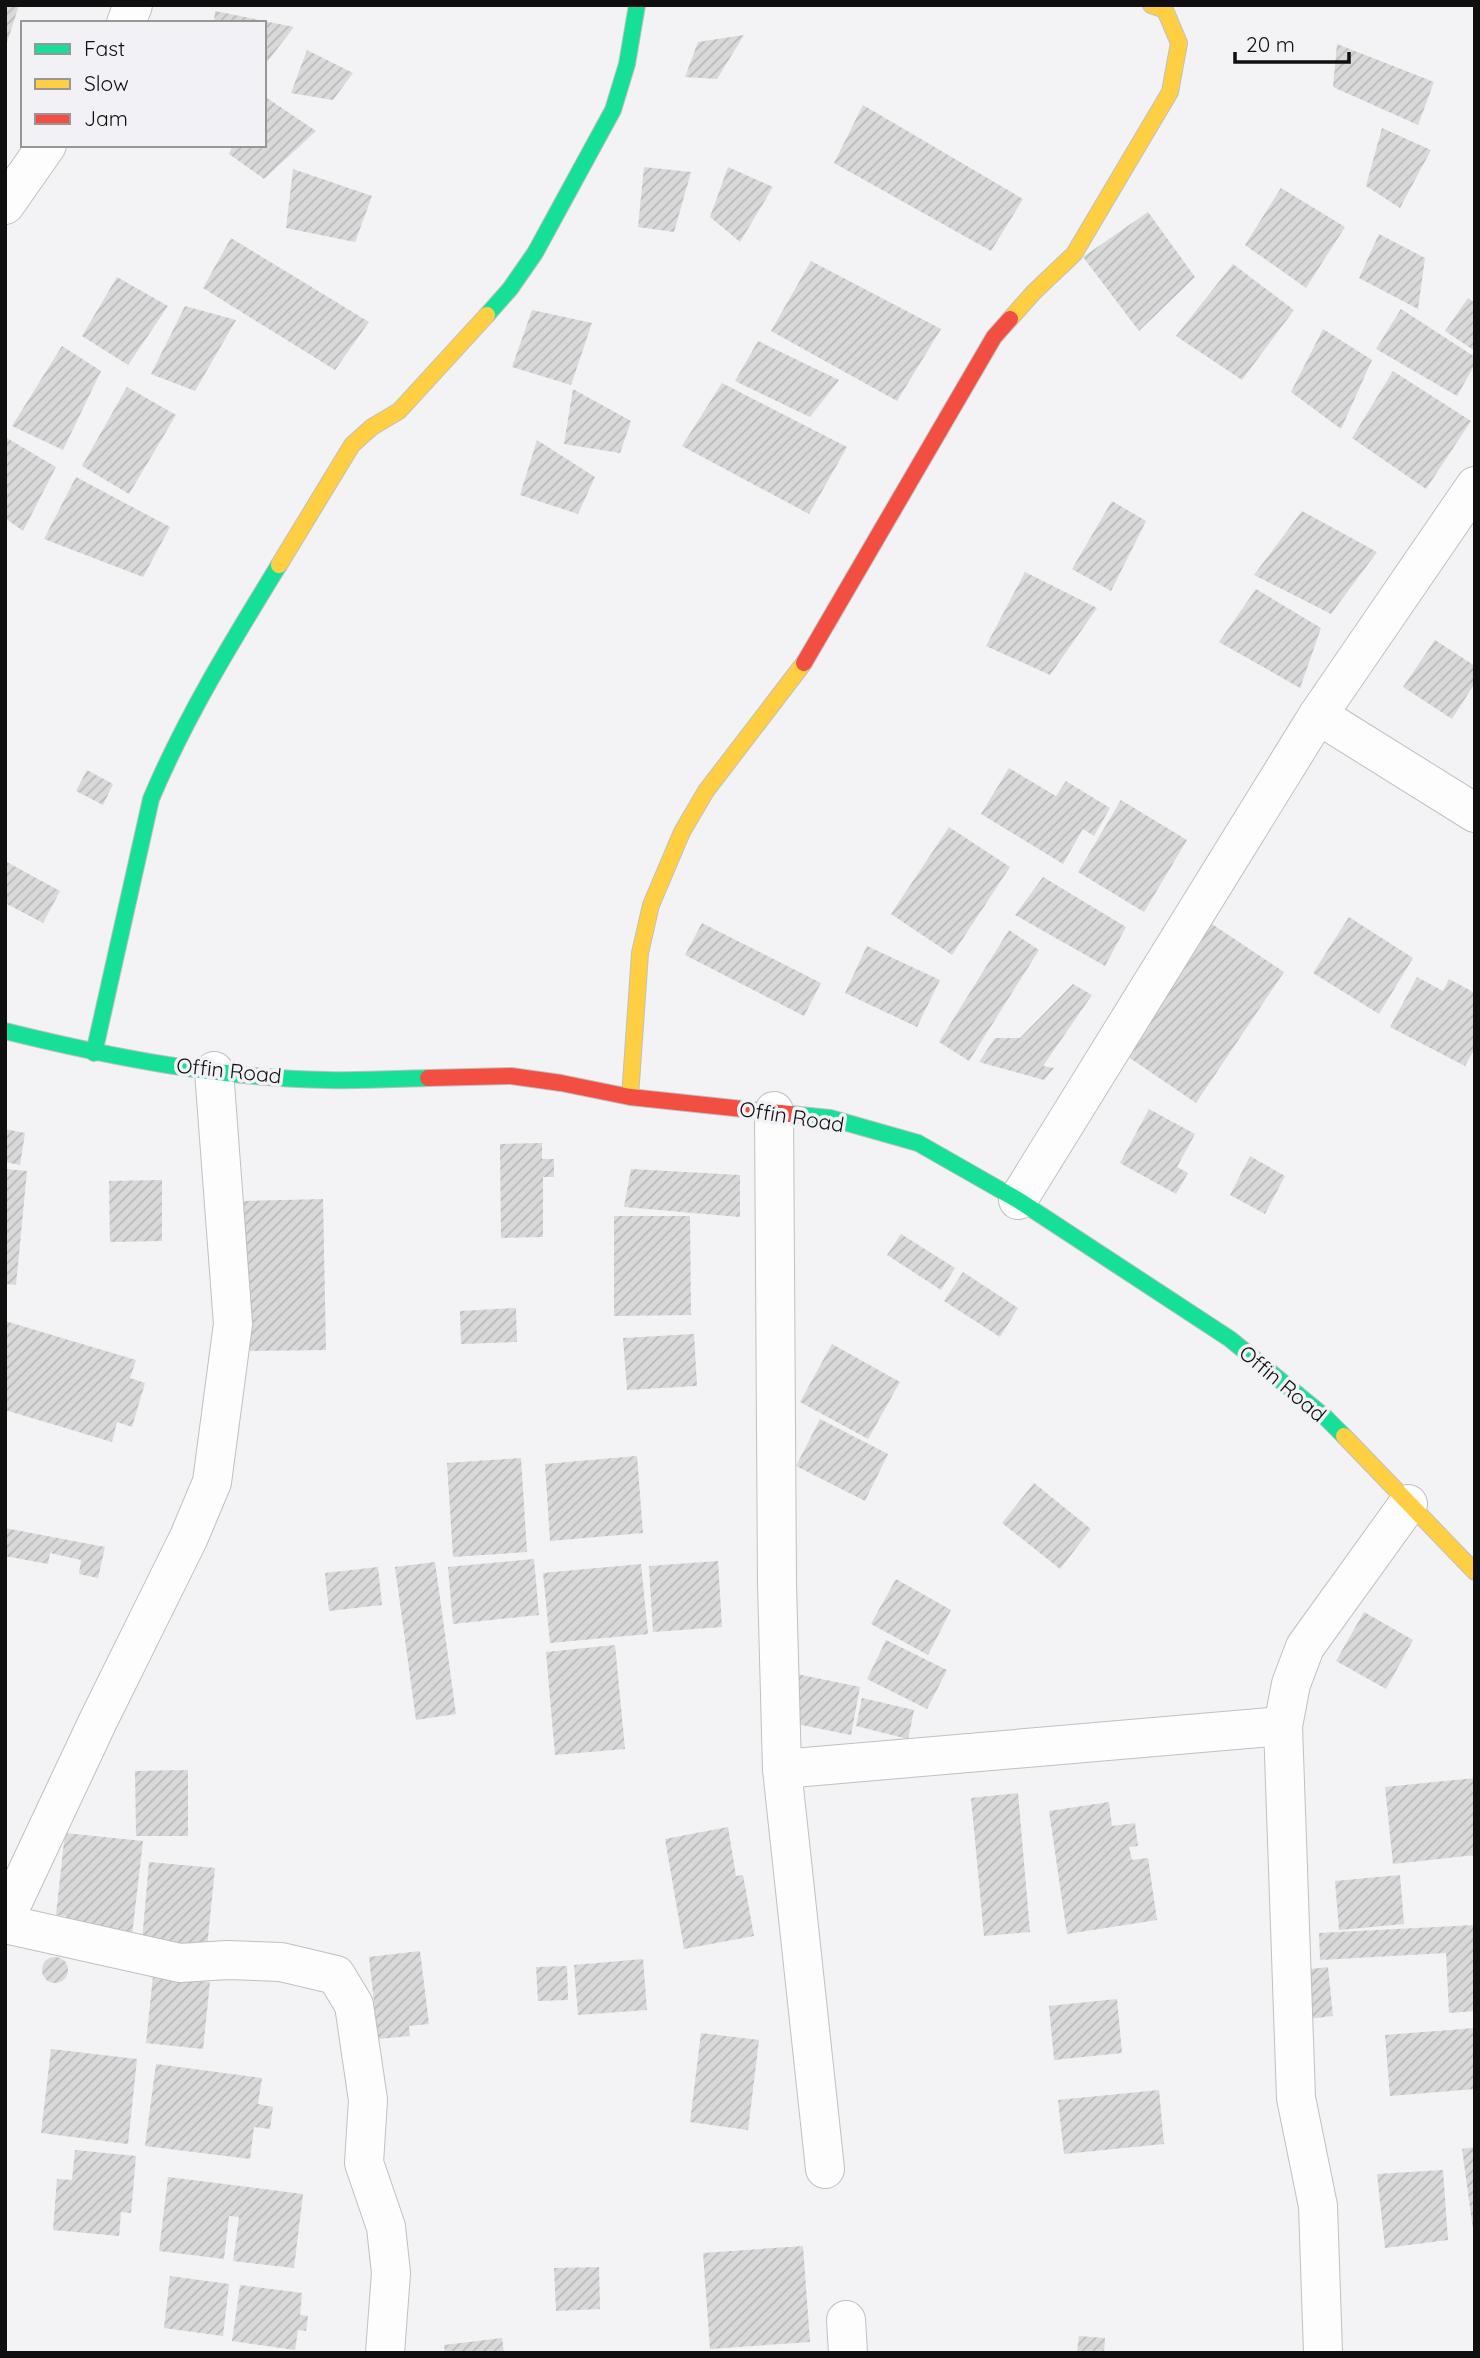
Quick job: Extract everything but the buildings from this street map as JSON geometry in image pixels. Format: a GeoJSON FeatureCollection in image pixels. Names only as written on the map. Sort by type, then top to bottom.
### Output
{"type":"FeatureCollection","features":[{"type":"Feature","properties":{"kind":"street"},"geometry":{"type":"LineString","coordinates":[[94,1053],[151,799],[164,768],[239,632],[352,445],[372,427],[398,411],[510,289],[535,253],[613,110],[626,64],[637,5]]}},
{"type":"Feature","properties":{"kind":"street"},"geometry":{"type":"LineString","coordinates":[[630,1097],[640,953],[651,905],[682,832],[706,791],[800,669],[994,337],[1034,292],[1074,254],[1170,92],[1179,43],[1161,7]]}},
{"type":"Feature","properties":{"kind":"street"},"geometry":{"type":"LineString","coordinates":[[5,205],[46,147]]}},
{"type":"Feature","properties":{"kind":"street"},"geometry":{"type":"LineString","coordinates":[[1018,1200],[1318,715],[1475,486]]}},
{"type":"Feature","properties":{"kind":"street"},"geometry":{"type":"LineString","coordinates":[[1318,715],[1475,813]]}},
{"type":"Feature","properties":{"kind":"street","name":"Offin Road"},"geometry":{"type":"LineString","coordinates":[[5,1031],[94,1053],[214,1071],[326,1080],[511,1076],[630,1097],[830,1118],[918,1143],[1018,1200],[1230,1339],[1325,1418],[1475,1572]]}},
{"type":"Feature","properties":{"kind":"street"},"geometry":{"type":"LineString","coordinates":[[214,1071],[233,1324],[212,1482],[189,1537],[98,1721],[5,1921],[180,1963],[227,1960],[281,1962],[336,1975],[354,2005],[368,2100],[364,2163],[386,2227],[391,2273],[385,2353]]}},
{"type":"Feature","properties":{"kind":"street"},"geometry":{"type":"LineString","coordinates":[[774,1111],[777,1584],[782,1769],[825,2169]]}},
{"type":"Feature","properties":{"kind":"street"},"geometry":{"type":"LineString","coordinates":[[1323,2353],[1318,2206],[1296,2098],[1283,1726],[1290,1684],[1305,1647],[1408,1504]]}},
{"type":"Feature","properties":{"kind":"street"},"geometry":{"type":"LineString","coordinates":[[782,1769],[1283,1726]]}},
{"type":"Feature","properties":{"kind":"traffic: fast"},"geometry":{"type":"LineString","coordinates":[[487,315],[510,289],[535,253],[613,110],[627,64],[637,5]]}},
{"type":"Feature","properties":{"kind":"traffic: fast"},"geometry":{"type":"LineString","coordinates":[[94,1053],[151,799],[194,709],[279,565]]}},
{"type":"Feature","properties":{"kind":"traffic: fast"},"geometry":{"type":"LineString","coordinates":[[5,1031],[124,1057],[245,1075],[339,1080],[428,1078]]}},
{"type":"Feature","properties":{"kind":"traffic: fast"},"geometry":{"type":"LineString","coordinates":[[790,1114],[830,1118],[918,1143],[1018,1200],[1230,1339],[1325,1417],[1344,1436]]}},
{"type":"Feature","properties":{"kind":"traffic: slow"},"geometry":{"type":"LineString","coordinates":[[1010,319],[1074,254],[1170,92],[1179,43],[1165,10],[1151,5]]}},
{"type":"Feature","properties":{"kind":"traffic: slow"},"geometry":{"type":"LineString","coordinates":[[279,565],[352,445],[372,427],[399,411],[487,315]]}},
{"type":"Feature","properties":{"kind":"traffic: slow"},"geometry":{"type":"LineString","coordinates":[[630,1097],[640,953],[651,905],[682,832],[706,791],[804,663]]}},
{"type":"Feature","properties":{"kind":"traffic: slow"},"geometry":{"type":"LineString","coordinates":[[1344,1436],[1475,1572]]}},
{"type":"Feature","properties":{"kind":"traffic: jam"},"geometry":{"type":"LineString","coordinates":[[804,663],[994,337],[1010,319]]}},
{"type":"Feature","properties":{"kind":"traffic: jam"},"geometry":{"type":"LineString","coordinates":[[428,1078],[511,1076],[630,1097],[790,1114]]}}]}
